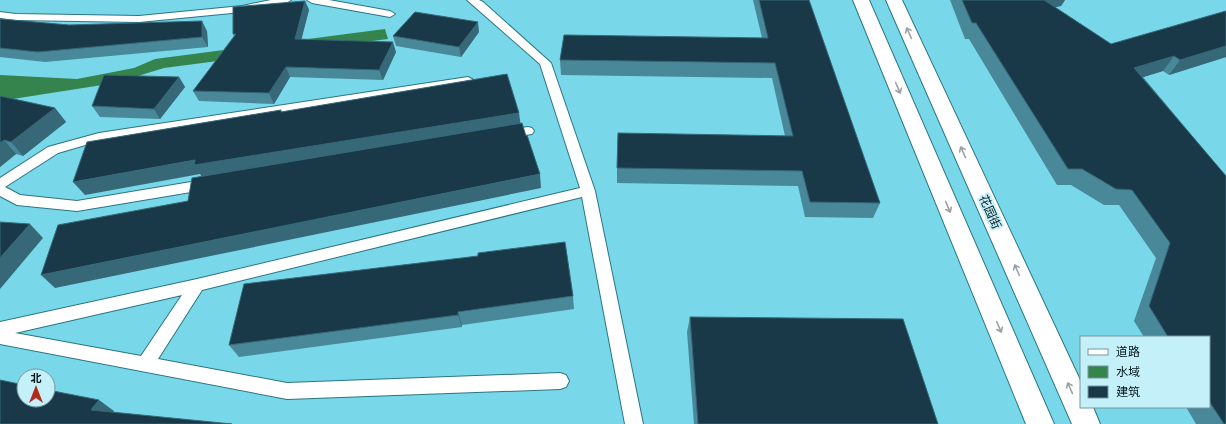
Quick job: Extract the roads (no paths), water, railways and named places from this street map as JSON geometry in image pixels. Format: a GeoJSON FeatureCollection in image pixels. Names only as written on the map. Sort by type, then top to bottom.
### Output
{"type":"FeatureCollection","features":[{"type":"Feature","properties":{"kind":"main road"},"geometry":{"type":"LineString","coordinates":[[861,0],[1040,424]]}},
{"type":"Feature","properties":{"kind":"main road","name":"花园街"},"geometry":{"type":"LineString","coordinates":[[894,0],[1086,424]]}},
{"type":"Feature","properties":{"kind":"lane"},"geometry":{"type":"LineString","coordinates":[[0,15],[139,19],[242,9],[286,0]]}},
{"type":"Feature","properties":{"kind":"lane"},"geometry":{"type":"LineString","coordinates":[[312,0],[390,14]]}},
{"type":"Feature","properties":{"kind":"lane"},"geometry":{"type":"LineString","coordinates":[[472,0],[479,4],[545,63],[588,191],[634,424]]}},
{"type":"Feature","properties":{"kind":"lane"},"geometry":{"type":"LineString","coordinates":[[0,184],[53,150],[99,137],[473,80]]}},
{"type":"Feature","properties":{"kind":"lane"},"geometry":{"type":"LineString","coordinates":[[490,137],[528,130]]}},
{"type":"Feature","properties":{"kind":"lane"},"geometry":{"type":"LineString","coordinates":[[0,190],[17,200],[77,206],[225,182]]}},
{"type":"Feature","properties":{"kind":"lane"},"geometry":{"type":"LineString","coordinates":[[0,329],[197,285],[588,191]]}},
{"type":"Feature","properties":{"kind":"lane"},"geometry":{"type":"LineString","coordinates":[[145,364],[197,285]]}},
{"type":"Feature","properties":{"kind":"lane"},"geometry":{"type":"LineString","coordinates":[[0,337],[287,391],[560,381]]}},
{"type":"Feature","properties":{"kind":"water"},"geometry":{"type":"Polygon","coordinates":[[[385,29],[388,39],[164,68],[115,83],[0,101],[0,75],[77,79],[134,68],[155,59],[385,29]]]}}]}
